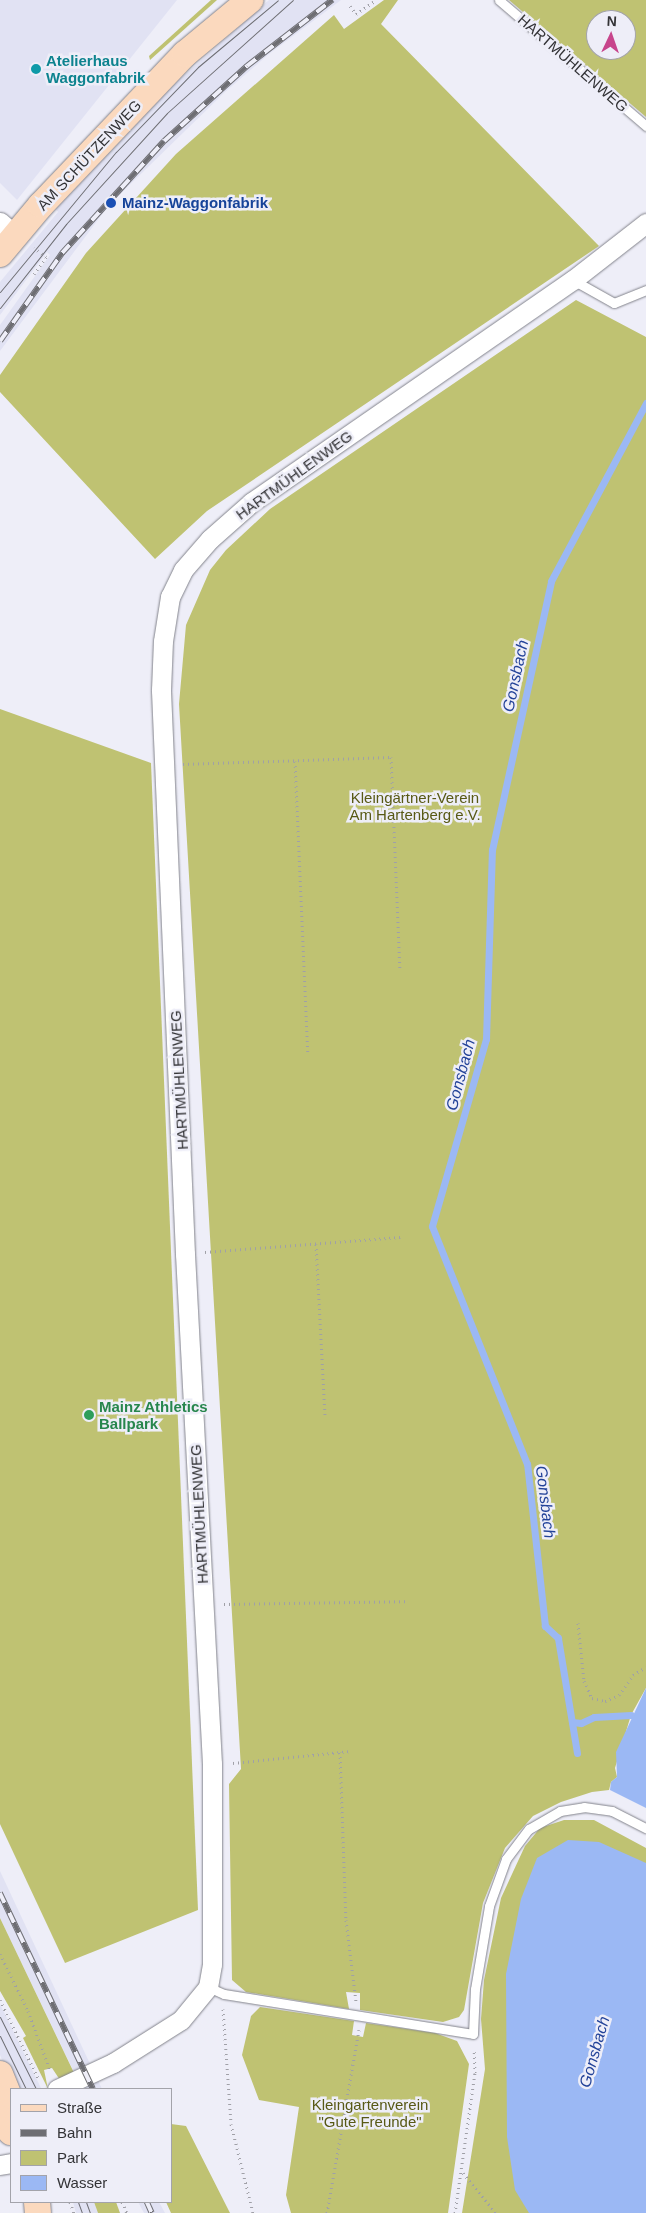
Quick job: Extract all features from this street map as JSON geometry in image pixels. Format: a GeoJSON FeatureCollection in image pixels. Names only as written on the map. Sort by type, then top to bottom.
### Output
{"type":"FeatureCollection","features":[{"type":"Feature","properties":{"kind":"main road","name":"AM SCHÜTZENWEG"},"geometry":{"type":"LineString","coordinates":[[11,239],[185,54],[250,0]]}},
{"type":"Feature","properties":{"kind":"main road"},"geometry":{"type":"LineString","coordinates":[[0,2074],[10,2099]]}},
{"type":"Feature","properties":{"kind":"main road"},"geometry":{"type":"LineString","coordinates":[[0,2119],[10,2131]]}},
{"type":"Feature","properties":{"kind":"street","name":"HARTMÜHLENWEG"},"geometry":{"type":"LineString","coordinates":[[216,1990],[212,1964],[212,1774],[185,1254],[164,765],[163,641],[170,597],[183,570],[210,540],[252,502],[573,280],[646,223]]}},
{"type":"Feature","properties":{"kind":"street"},"geometry":{"type":"LineString","coordinates":[[59,2088],[113,2063],[181,2020],[216,1990]]}},
{"type":"Feature","properties":{"kind":"lane","name":"HARTMÜHLENWEG"},"geometry":{"type":"LineString","coordinates":[[499,0],[646,126]]}},
{"type":"Feature","properties":{"kind":"lane"},"geometry":{"type":"LineString","coordinates":[[573,280],[614,303],[646,290]]}},
{"type":"Feature","properties":{"kind":"lane"},"geometry":{"type":"LineString","coordinates":[[216,1990],[360,2017],[473,2034],[476,1989],[489,1906],[506,1859],[530,1829],[560,1811],[584,1807],[612,1811],[646,1828]]}},
{"type":"Feature","properties":{"kind":"path"},"geometry":{"type":"LineString","coordinates":[[350,6],[356,14],[376,0]]}},
{"type":"Feature","properties":{"kind":"path"},"geometry":{"type":"LineString","coordinates":[[11,239],[46,257],[34,274]]}},
{"type":"Feature","properties":{"kind":"path"},"geometry":{"type":"LineString","coordinates":[[164,765],[391,757],[400,968]]}},
{"type":"Feature","properties":{"kind":"path"},"geometry":{"type":"LineString","coordinates":[[294,761],[308,1053]]}},
{"type":"Feature","properties":{"kind":"path"},"geometry":{"type":"LineString","coordinates":[[185,1254],[400,1237]]}},
{"type":"Feature","properties":{"kind":"path"},"geometry":{"type":"LineString","coordinates":[[316,1244],[325,1416]]}},
{"type":"Feature","properties":{"kind":"path"},"geometry":{"type":"LineString","coordinates":[[204,1605],[406,1601]]}},
{"type":"Feature","properties":{"kind":"path"},"geometry":{"type":"LineString","coordinates":[[578,1623],[584,1681],[592,1698],[605,1701],[619,1695],[633,1675],[646,1667]]}},
{"type":"Feature","properties":{"kind":"path"},"geometry":{"type":"LineString","coordinates":[[251,1761],[351,1751]]}},
{"type":"Feature","properties":{"kind":"path"},"geometry":{"type":"LineString","coordinates":[[327,2213],[360,2017],[346,1920],[340,1752]]}},
{"type":"Feature","properties":{"kind":"path"},"geometry":{"type":"LineString","coordinates":[[0,1954],[28,2011],[57,2088]]}},
{"type":"Feature","properties":{"kind":"path"},"geometry":{"type":"LineString","coordinates":[[216,1990],[231,2124],[253,2213]]}},
{"type":"Feature","properties":{"kind":"path"},"geometry":{"type":"LineString","coordinates":[[0,2000],[38,2078]]}},
{"type":"Feature","properties":{"kind":"path"},"geometry":{"type":"LineString","coordinates":[[455,2213],[475,2073],[473,2034]]}},
{"type":"Feature","properties":{"kind":"path"},"geometry":{"type":"LineString","coordinates":[[462,2173],[496,2213]]}},
{"type":"Feature","properties":{"kind":"shaded area"},"geometry":{"type":"Polygon","coordinates":[[[0,0],[177,0],[17,200],[0,183],[0,0]]]}},
{"type":"Feature","properties":{"kind":"shaded area"},"geometry":{"type":"Polygon","coordinates":[[[269,0],[341,0],[269,54],[225,92],[109,205],[0,351],[0,325],[50,255],[47,252],[0,315],[0,282],[58,212],[54,207],[153,103],[269,0]]]}},
{"type":"Feature","properties":{"kind":"shaded area"},"geometry":{"type":"Polygon","coordinates":[[[0,1871],[102,2088],[82,2088],[0,1918],[0,1871]]]}},
{"type":"Feature","properties":{"kind":"shaded area"},"geometry":{"type":"Polygon","coordinates":[[[0,2004],[41,2088],[15,2088],[0,2055],[0,2004]]]}},
{"type":"Feature","properties":{"kind":"shaded area"},"geometry":{"type":"Polygon","coordinates":[[[73,2203],[94,2203],[98,2213],[76,2213],[73,2203]]]}},
{"type":"Feature","properties":{"kind":"shaded area"},"geometry":{"type":"Polygon","coordinates":[[[139,2203],[160,2203],[165,2213],[144,2213],[139,2203]]]}},
{"type":"Feature","properties":{"kind":"green space"},"geometry":{"type":"Polygon","coordinates":[[[211,0],[217,0],[150,60],[149,56],[211,0]]]}},
{"type":"Feature","properties":{"kind":"green space"},"geometry":{"type":"Polygon","coordinates":[[[384,0],[398,0],[381,24],[599,246],[207,511],[155,559],[0,392],[0,375],[86,253],[176,154],[334,15],[344,29],[384,0]]]}},
{"type":"Feature","properties":{"kind":"green space"},"geometry":{"type":"Polygon","coordinates":[[[509,0],[646,0],[646,117],[509,0]]]}},
{"type":"Feature","properties":{"kind":"green space","name":"Kleingärtner-Verein Am Hartenberg e.V."},"geometry":{"type":"Polygon","coordinates":[[[576,300],[646,337],[646,1688],[631,1715],[615,1768],[617,1777],[611,1782],[609,1790],[592,1792],[561,1802],[533,1816],[505,1848],[483,1903],[464,2010],[459,2017],[443,2022],[360,2010],[360,1993],[346,1992],[349,2009],[246,1992],[232,1980],[229,1784],[241,1769],[179,704],[186,625],[210,570],[226,550],[270,509],[576,300]]]}},
{"type":"Feature","properties":{"kind":"green space","name":"Mainz Athletics Ballpark"},"geometry":{"type":"Polygon","coordinates":[[[0,709],[151,763],[198,1910],[65,1963],[0,1824],[0,709]]]}},
{"type":"Feature","properties":{"kind":"green space"},"geometry":{"type":"Polygon","coordinates":[[[564,1820],[594,1820],[646,1848],[646,2213],[462,2213],[485,2069],[481,2019],[484,1980],[501,1898],[525,1846],[540,1828],[564,1820]]]}},
{"type":"Feature","properties":{"kind":"green space"},"geometry":{"type":"Polygon","coordinates":[[[0,1918],[75,2075],[60,2080],[52,2068],[44,2070],[48,2088],[23,2038],[26,2036],[0,1991],[0,1918]]]}},
{"type":"Feature","properties":{"kind":"green space","name":"Kleingartenverein \"Gute Freunde\""},"geometry":{"type":"Polygon","coordinates":[[[260,2007],[354,2021],[352,2035],[363,2037],[366,2023],[435,2033],[457,2041],[469,2064],[448,2213],[291,2213],[286,2195],[299,2107],[259,2100],[242,2055],[251,2016],[260,2007]]]}},
{"type":"Feature","properties":{"kind":"green space"},"geometry":{"type":"Polygon","coordinates":[[[172,2124],[186,2126],[230,2213],[171,2213],[166,2203],[172,2203],[172,2124]]]}},
{"type":"Feature","properties":{"kind":"green space"},"geometry":{"type":"Polygon","coordinates":[[[94,2203],[116,2203],[120,2213],[98,2213],[94,2203]]]}},
{"type":"Feature","properties":{"kind":"water"},"geometry":{"type":"Polygon","coordinates":[[[646,1688],[646,1808],[610,1790],[611,1782],[617,1777],[616,1752],[646,1688]]]}},
{"type":"Feature","properties":{"kind":"water"},"geometry":{"type":"Polygon","coordinates":[[[568,1840],[599,1842],[646,1863],[646,2213],[529,2213],[515,2190],[507,2137],[506,1974],[521,1899],[537,1858],[568,1840]]]}},
{"type":"Feature","properties":{"kind":"waterway","name":"Gonsbach"},"geometry":{"type":"LineString","coordinates":[[577,1753],[558,1638],[545,1626],[527,1464],[432,1226],[486,1039],[492,850],[551,581],[646,403]]}},
{"type":"Feature","properties":{"kind":"waterway"},"geometry":{"type":"LineString","coordinates":[[572,1722],[581,1723],[594,1717],[631,1715]]}},
{"type":"Feature","properties":{"kind":"tram line"},"geometry":{"type":"LineString","coordinates":[[0,292],[116,152],[198,67],[278,0]]}},
{"type":"Feature","properties":{"kind":"tram line"},"geometry":{"type":"LineString","coordinates":[[0,308],[66,224],[167,113],[293,0]]}},
{"type":"Feature","properties":{"kind":"tram line"},"geometry":{"type":"LineString","coordinates":[[0,2017],[36,2088]]}},
{"type":"Feature","properties":{"kind":"tram line"},"geometry":{"type":"LineString","coordinates":[[0,2036],[26,2088]]}},
{"type":"Feature","properties":{"kind":"tram line"},"geometry":{"type":"LineString","coordinates":[[78,2203],[82,2213]]}},
{"type":"Feature","properties":{"kind":"tram line"},"geometry":{"type":"LineString","coordinates":[[86,2203],[90,2213]]}},
{"type":"Feature","properties":{"kind":"railway"},"geometry":{"type":"LineString","coordinates":[[0,341],[62,253],[164,141],[247,66],[332,0]]}},
{"type":"Feature","properties":{"kind":"railway"},"geometry":{"type":"LineString","coordinates":[[0,1893],[93,2088]]}},
{"type":"Feature","properties":{"kind":"railway"},"geometry":{"type":"LineString","coordinates":[[147,2203],[152,2213]]}},
{"type":"Feature","properties":{"kind":"place","name":"Atelierhaus Waggonfabrik"},"geometry":{"type":"Point","coordinates":[36,69]}},
{"type":"Feature","properties":{"kind":"place","name":"Mainz-Waggonfabrik"},"geometry":{"type":"Point","coordinates":[111,203]}},
{"type":"Feature","properties":{"kind":"place","name":"Mainz Athletics Ballpark"},"geometry":{"type":"Point","coordinates":[89,1415]}}]}
